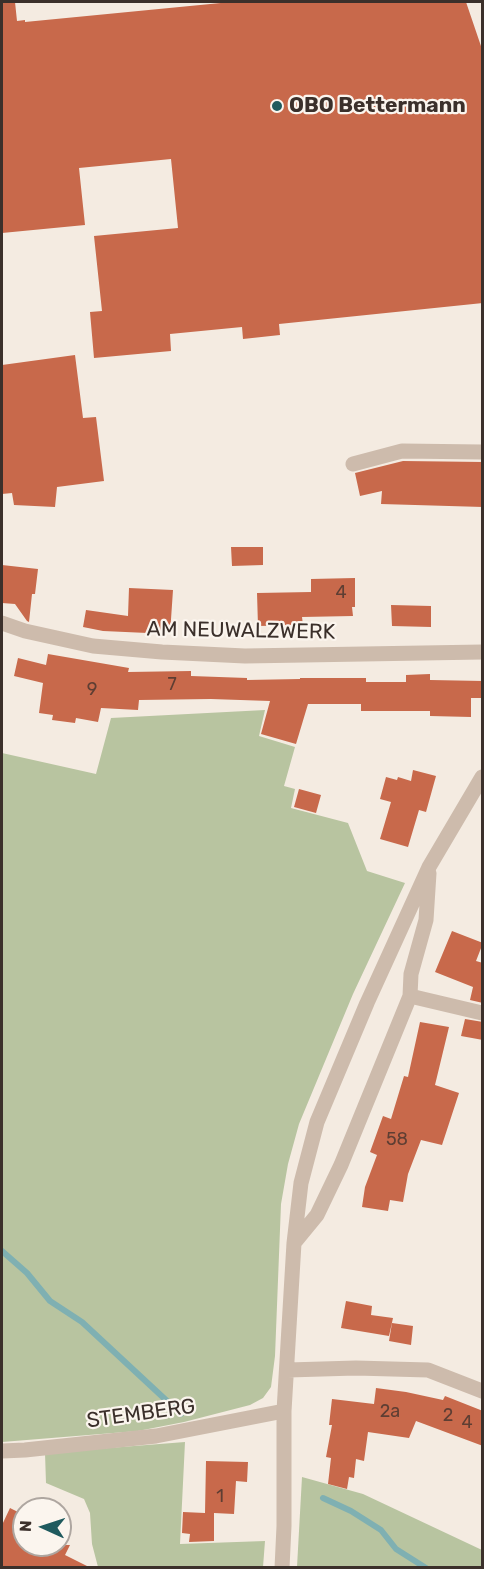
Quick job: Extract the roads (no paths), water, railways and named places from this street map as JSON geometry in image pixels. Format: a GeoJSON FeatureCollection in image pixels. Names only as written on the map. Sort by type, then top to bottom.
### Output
{"type":"FeatureCollection","features":[{"type":"Feature","properties":{"kind":"street"},"geometry":{"type":"LineString","coordinates":[[352,464],[402,451],[483,452]]}},
{"type":"Feature","properties":{"kind":"street","name":"AM NEUWALZWERK"},"geometry":{"type":"LineString","coordinates":[[2,623],[25,631],[93,646],[162,652],[257,656],[483,652]]}},
{"type":"Feature","properties":{"kind":"street"},"geometry":{"type":"LineString","coordinates":[[282,1568],[284,1411],[294,1243],[301,1183],[317,1122],[367,1003],[429,867],[483,777]]}},
{"type":"Feature","properties":{"kind":"street"},"geometry":{"type":"LineString","coordinates":[[294,1243],[317,1215],[322,1205],[410,996],[411,974],[426,920],[429,867]]}},
{"type":"Feature","properties":{"kind":"street"},"geometry":{"type":"LineString","coordinates":[[410,996],[483,1013]]}},
{"type":"Feature","properties":{"kind":"street"},"geometry":{"type":"LineString","coordinates":[[288,1370],[356,1368],[428,1370],[483,1391]]}},
{"type":"Feature","properties":{"kind":"street","name":"STEMBERG"},"geometry":{"type":"LineString","coordinates":[[2,1451],[156,1436],[284,1411]]}},
{"type":"Feature","properties":{"kind":"waterway"},"geometry":{"type":"LineString","coordinates":[[2,1251],[27,1273],[50,1301],[82,1322],[181,1414]]}},
{"type":"Feature","properties":{"kind":"waterway"},"geometry":{"type":"LineString","coordinates":[[323,1498],[351,1511],[381,1530],[396,1549],[426,1568]]}},
{"type":"Feature","properties":{"kind":"place","name":"OBO Bettermann"},"geometry":{"type":"Point","coordinates":[277,106]}}]}
